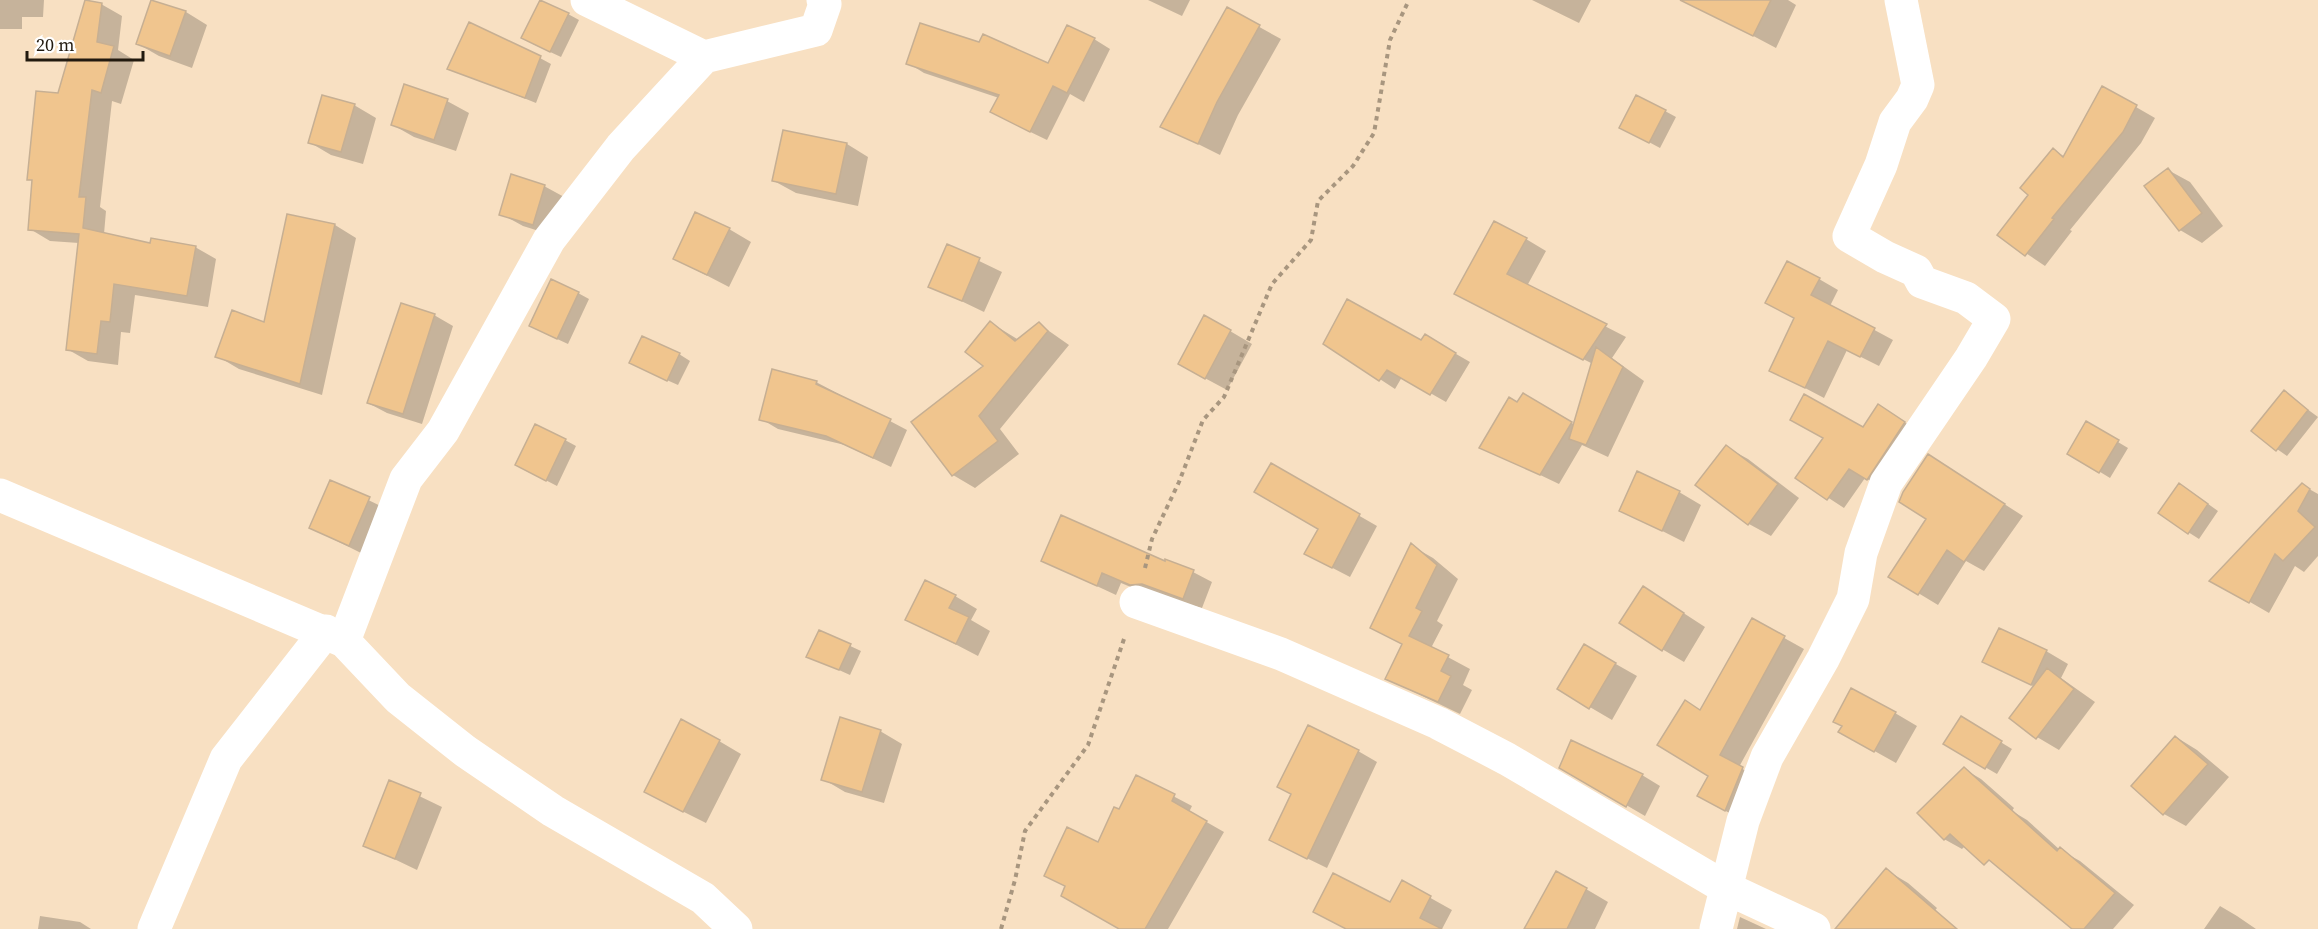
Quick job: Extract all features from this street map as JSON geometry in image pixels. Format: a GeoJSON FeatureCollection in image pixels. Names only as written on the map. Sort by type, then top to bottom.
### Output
{"type":"FeatureCollection","features":[{"type":"Feature","properties":{"kind":"street"},"geometry":{"type":"LineString","coordinates":[[587,0],[704,57]]}},
{"type":"Feature","properties":{"kind":"street"},"geometry":{"type":"LineString","coordinates":[[154,929],[225,759],[335,636],[406,479],[443,432],[549,240],[621,147],[704,57],[816,30],[825,4],[823,0]]}},
{"type":"Feature","properties":{"kind":"street"},"geometry":{"type":"LineString","coordinates":[[1716,929],[1743,821],[1767,757],[1823,659],[1853,599],[1861,553],[1886,483],[1971,358],[1994,319],[1966,298],[1922,282],[1916,271],[1885,257],[1849,236],[1881,165],[1895,122],[1912,99],[1918,85],[1901,0]]}},
{"type":"Feature","properties":{"kind":"street"},"geometry":{"type":"LineString","coordinates":[[0,495],[335,636],[398,698],[465,752],[553,811],[703,898],[736,929]]}},
{"type":"Feature","properties":{"kind":"street"},"geometry":{"type":"LineString","coordinates":[[1136,602],[1281,654],[1438,723],[1507,759],[1726,888],[1814,929]]}},
{"type":"Feature","properties":{"kind":"path"},"geometry":{"type":"LineString","coordinates":[[1001,929],[1015,880],[1025,831],[1088,745],[1136,602],[1152,539],[1179,482],[1203,420],[1224,397],[1272,284],[1311,240],[1318,201],[1353,166],[1374,133],[1390,40],[1409,0]]}},
{"type":"Feature","properties":{"kind":"building"},"geometry":{"type":"Polygon","coordinates":[[[85,0],[102,3],[97,42],[114,46],[101,93],[92,90],[79,197],[86,197],[83,228],[150,243],[151,238],[196,246],[187,296],[114,284],[110,322],[101,321],[97,354],[66,350],[79,234],[28,230],[32,180],[27,180],[36,91],[58,93],[85,0]]]}},
{"type":"Feature","properties":{"kind":"building"},"geometry":{"type":"Polygon","coordinates":[[[151,0],[186,11],[170,56],[136,44],[151,0]]]}},
{"type":"Feature","properties":{"kind":"building"},"geometry":{"type":"Polygon","coordinates":[[[540,0],[569,13],[550,52],[521,38],[540,0]]]}},
{"type":"Feature","properties":{"kind":"building"},"geometry":{"type":"Polygon","coordinates":[[[1680,0],[1771,0],[1753,36],[1680,0]]]}},
{"type":"Feature","properties":{"kind":"building"},"geometry":{"type":"Polygon","coordinates":[[[1227,7],[1260,25],[1217,102],[1198,144],[1160,127],[1227,7]]]}},
{"type":"Feature","properties":{"kind":"building"},"geometry":{"type":"Polygon","coordinates":[[[469,22],[541,56],[525,98],[447,69],[469,22]]]}},
{"type":"Feature","properties":{"kind":"building"},"geometry":{"type":"Polygon","coordinates":[[[920,23],[979,42],[983,34],[1048,63],[1067,25],[1095,38],[1067,93],[1053,86],[1030,132],[990,112],[999,95],[906,64],[920,23]]]}},
{"type":"Feature","properties":{"kind":"building"},"geometry":{"type":"Polygon","coordinates":[[[404,84],[448,99],[434,140],[391,125],[404,84]]]}},
{"type":"Feature","properties":{"kind":"building"},"geometry":{"type":"Polygon","coordinates":[[[2102,86],[2137,105],[2123,132],[2052,218],[2054,219],[2025,256],[1997,235],[2028,195],[2020,188],[2053,148],[2063,157],[2102,86]]]}},
{"type":"Feature","properties":{"kind":"building"},"geometry":{"type":"Polygon","coordinates":[[[322,95],[355,104],[341,152],[308,143],[322,95]]]}},
{"type":"Feature","properties":{"kind":"building"},"geometry":{"type":"Polygon","coordinates":[[[1636,95],[1666,110],[1649,143],[1619,128],[1636,95]]]}},
{"type":"Feature","properties":{"kind":"building"},"geometry":{"type":"Polygon","coordinates":[[[783,130],[847,143],[836,194],[772,181],[783,130]]]}},
{"type":"Feature","properties":{"kind":"building"},"geometry":{"type":"Polygon","coordinates":[[[2168,168],[2202,213],[2179,231],[2144,186],[2168,168]]]}},
{"type":"Feature","properties":{"kind":"building"},"geometry":{"type":"Polygon","coordinates":[[[511,174],[545,185],[533,225],[499,215],[511,174]]]}},
{"type":"Feature","properties":{"kind":"building"},"geometry":{"type":"Polygon","coordinates":[[[695,212],[730,228],[707,275],[673,259],[695,212]]]}},
{"type":"Feature","properties":{"kind":"building"},"geometry":{"type":"Polygon","coordinates":[[[287,214],[335,224],[300,384],[215,357],[232,310],[264,322],[287,214]]]}},
{"type":"Feature","properties":{"kind":"building"},"geometry":{"type":"Polygon","coordinates":[[[1494,221],[1527,238],[1507,274],[1607,324],[1583,360],[1454,294],[1494,221]]]}},
{"type":"Feature","properties":{"kind":"building"},"geometry":{"type":"Polygon","coordinates":[[[947,244],[980,258],[962,301],[928,287],[947,244]]]}},
{"type":"Feature","properties":{"kind":"building"},"geometry":{"type":"Polygon","coordinates":[[[1787,261],[1820,278],[1811,295],[1875,328],[1860,357],[1828,341],[1805,388],[1769,371],[1794,318],[1765,303],[1787,261]]]}},
{"type":"Feature","properties":{"kind":"building"},"geometry":{"type":"Polygon","coordinates":[[[551,279],[579,292],[557,339],[529,326],[551,279]]]}},
{"type":"Feature","properties":{"kind":"building"},"geometry":{"type":"Polygon","coordinates":[[[1347,299],[1421,340],[1425,334],[1456,353],[1430,395],[1387,370],[1379,381],[1323,344],[1347,299]]]}},
{"type":"Feature","properties":{"kind":"building"},"geometry":{"type":"Polygon","coordinates":[[[401,303],[435,314],[403,414],[367,403],[401,303]]]}},
{"type":"Feature","properties":{"kind":"building"},"geometry":{"type":"Polygon","coordinates":[[[1204,315],[1231,330],[1205,379],[1178,364],[1204,315]]]}},
{"type":"Feature","properties":{"kind":"building"},"geometry":{"type":"Polygon","coordinates":[[[990,321],[1015,341],[1039,322],[1048,331],[979,416],[998,441],[952,476],[911,422],[983,366],[965,352],[990,321]]]}},
{"type":"Feature","properties":{"kind":"building"},"geometry":{"type":"Polygon","coordinates":[[[642,336],[680,353],[667,381],[629,363],[642,336]]]}},
{"type":"Feature","properties":{"kind":"building"},"geometry":{"type":"Polygon","coordinates":[[[1596,347],[1623,367],[1586,445],[1569,439],[1596,347]]]}},
{"type":"Feature","properties":{"kind":"building"},"geometry":{"type":"Polygon","coordinates":[[[772,369],[817,381],[816,384],[891,419],[873,458],[826,436],[759,420],[772,369]]]}},
{"type":"Feature","properties":{"kind":"building"},"geometry":{"type":"Polygon","coordinates":[[[2284,390],[2308,410],[2276,451],[2251,431],[2284,390]]]}},
{"type":"Feature","properties":{"kind":"building"},"geometry":{"type":"Polygon","coordinates":[[[1523,393],[1572,422],[1540,475],[1479,448],[1509,397],[1517,402],[1523,393]]]}},
{"type":"Feature","properties":{"kind":"building"},"geometry":{"type":"Polygon","coordinates":[[[1804,394],[1863,427],[1878,404],[1905,422],[1867,480],[1849,469],[1827,500],[1795,478],[1823,438],[1790,420],[1804,394]]]}},
{"type":"Feature","properties":{"kind":"building"},"geometry":{"type":"Polygon","coordinates":[[[2086,421],[2119,440],[2099,473],[2067,454],[2086,421]]]}},
{"type":"Feature","properties":{"kind":"building"},"geometry":{"type":"Polygon","coordinates":[[[535,424],[566,439],[546,481],[515,465],[535,424]]]}},
{"type":"Feature","properties":{"kind":"building"},"geometry":{"type":"Polygon","coordinates":[[[1726,445],[1778,484],[1748,525],[1695,485],[1726,445]]]}},
{"type":"Feature","properties":{"kind":"building"},"geometry":{"type":"Polygon","coordinates":[[[1928,454],[2005,504],[1964,562],[1947,550],[1918,595],[1888,577],[1926,519],[1899,502],[1928,454]]]}},
{"type":"Feature","properties":{"kind":"building"},"geometry":{"type":"Polygon","coordinates":[[[1271,463],[1360,514],[1332,568],[1304,554],[1318,529],[1254,492],[1271,463]]]}},
{"type":"Feature","properties":{"kind":"building"},"geometry":{"type":"Polygon","coordinates":[[[1637,471],[1680,491],[1662,531],[1619,511],[1637,471]]]}},
{"type":"Feature","properties":{"kind":"building"},"geometry":{"type":"Polygon","coordinates":[[[330,480],[370,497],[349,546],[309,528],[330,480]]]}},
{"type":"Feature","properties":{"kind":"building"},"geometry":{"type":"Polygon","coordinates":[[[2179,483],[2208,504],[2188,534],[2158,513],[2179,483]]]}},
{"type":"Feature","properties":{"kind":"building"},"geometry":{"type":"Polygon","coordinates":[[[2302,483],[2310,489],[2298,511],[2315,527],[2283,561],[2275,554],[2249,603],[2209,581],[2302,483]]]}},
{"type":"Feature","properties":{"kind":"building"},"geometry":{"type":"Polygon","coordinates":[[[1061,515],[1165,561],[1165,559],[1194,570],[1183,599],[1142,584],[1130,585],[1102,573],[1097,586],[1041,561],[1061,515]]]}},
{"type":"Feature","properties":{"kind":"building"},"geometry":{"type":"Polygon","coordinates":[[[1411,543],[1437,565],[1416,608],[1422,611],[1409,636],[1449,655],[1441,671],[1451,676],[1438,702],[1385,679],[1402,644],[1370,628],[1411,543]]]}},
{"type":"Feature","properties":{"kind":"building"},"geometry":{"type":"Polygon","coordinates":[[[925,580],[956,595],[949,608],[969,617],[956,644],[905,620],[925,580]]]}},
{"type":"Feature","properties":{"kind":"building"},"geometry":{"type":"Polygon","coordinates":[[[1643,586],[1684,613],[1662,651],[1619,623],[1643,586]]]}},
{"type":"Feature","properties":{"kind":"building"},"geometry":{"type":"Polygon","coordinates":[[[1752,618],[1785,636],[1720,755],[1743,767],[1725,811],[1697,796],[1708,776],[1657,745],[1685,700],[1700,710],[1752,618]]]}},
{"type":"Feature","properties":{"kind":"building"},"geometry":{"type":"Polygon","coordinates":[[[1999,628],[2047,650],[2031,685],[1982,662],[1999,628]]]}},
{"type":"Feature","properties":{"kind":"building"},"geometry":{"type":"Polygon","coordinates":[[[819,630],[851,644],[839,670],[806,657],[819,630]]]}},
{"type":"Feature","properties":{"kind":"building"},"geometry":{"type":"Polygon","coordinates":[[[1584,644],[1616,663],[1589,709],[1557,689],[1584,644]]]}},
{"type":"Feature","properties":{"kind":"building"},"geometry":{"type":"Polygon","coordinates":[[[2047,668],[2074,689],[2036,739],[2009,718],[2047,668]]]}},
{"type":"Feature","properties":{"kind":"building"},"geometry":{"type":"Polygon","coordinates":[[[1851,688],[1896,712],[1874,752],[1838,732],[1842,726],[1833,722],[1851,688]]]}},
{"type":"Feature","properties":{"kind":"building"},"geometry":{"type":"Polygon","coordinates":[[[1961,716],[2002,741],[1985,769],[1943,744],[1961,716]]]}},
{"type":"Feature","properties":{"kind":"building"},"geometry":{"type":"Polygon","coordinates":[[[840,717],[881,730],[862,792],[821,780],[840,717]]]}},
{"type":"Feature","properties":{"kind":"building"},"geometry":{"type":"Polygon","coordinates":[[[681,719],[720,740],[683,812],[644,792],[681,719]]]}},
{"type":"Feature","properties":{"kind":"building"},"geometry":{"type":"Polygon","coordinates":[[[1308,725],[1359,750],[1307,859],[1269,840],[1291,794],[1277,787],[1308,725]]]}},
{"type":"Feature","properties":{"kind":"building"},"geometry":{"type":"Polygon","coordinates":[[[2175,736],[2208,764],[2163,815],[2131,786],[2175,736]]]}},
{"type":"Feature","properties":{"kind":"building"},"geometry":{"type":"Polygon","coordinates":[[[1571,740],[1643,774],[1626,807],[1559,768],[1571,740]]]}},
{"type":"Feature","properties":{"kind":"building"},"geometry":{"type":"Polygon","coordinates":[[[1964,767],[2057,851],[2060,847],[2115,893],[2084,929],[2072,929],[1989,860],[1984,865],[1950,834],[1944,840],[1917,813],[1964,767]]]}},
{"type":"Feature","properties":{"kind":"building"},"geometry":{"type":"Polygon","coordinates":[[[1136,775],[1175,794],[1172,801],[1207,821],[1145,929],[1119,929],[1061,896],[1065,886],[1044,876],[1067,827],[1098,842],[1114,807],[1119,809],[1136,775]]]}},
{"type":"Feature","properties":{"kind":"building"},"geometry":{"type":"Polygon","coordinates":[[[389,780],[421,793],[395,859],[363,846],[389,780]]]}},
{"type":"Feature","properties":{"kind":"building"},"geometry":{"type":"Polygon","coordinates":[[[1886,868],[1957,929],[1835,929],[1886,868]]]}},
{"type":"Feature","properties":{"kind":"building"},"geometry":{"type":"Polygon","coordinates":[[[1556,871],[1587,888],[1567,929],[1524,929],[1556,871]]]}},
{"type":"Feature","properties":{"kind":"building"},"geometry":{"type":"Polygon","coordinates":[[[1333,873],[1390,902],[1402,880],[1431,896],[1420,918],[1442,929],[1346,929],[1313,912],[1333,873]]]}}]}
